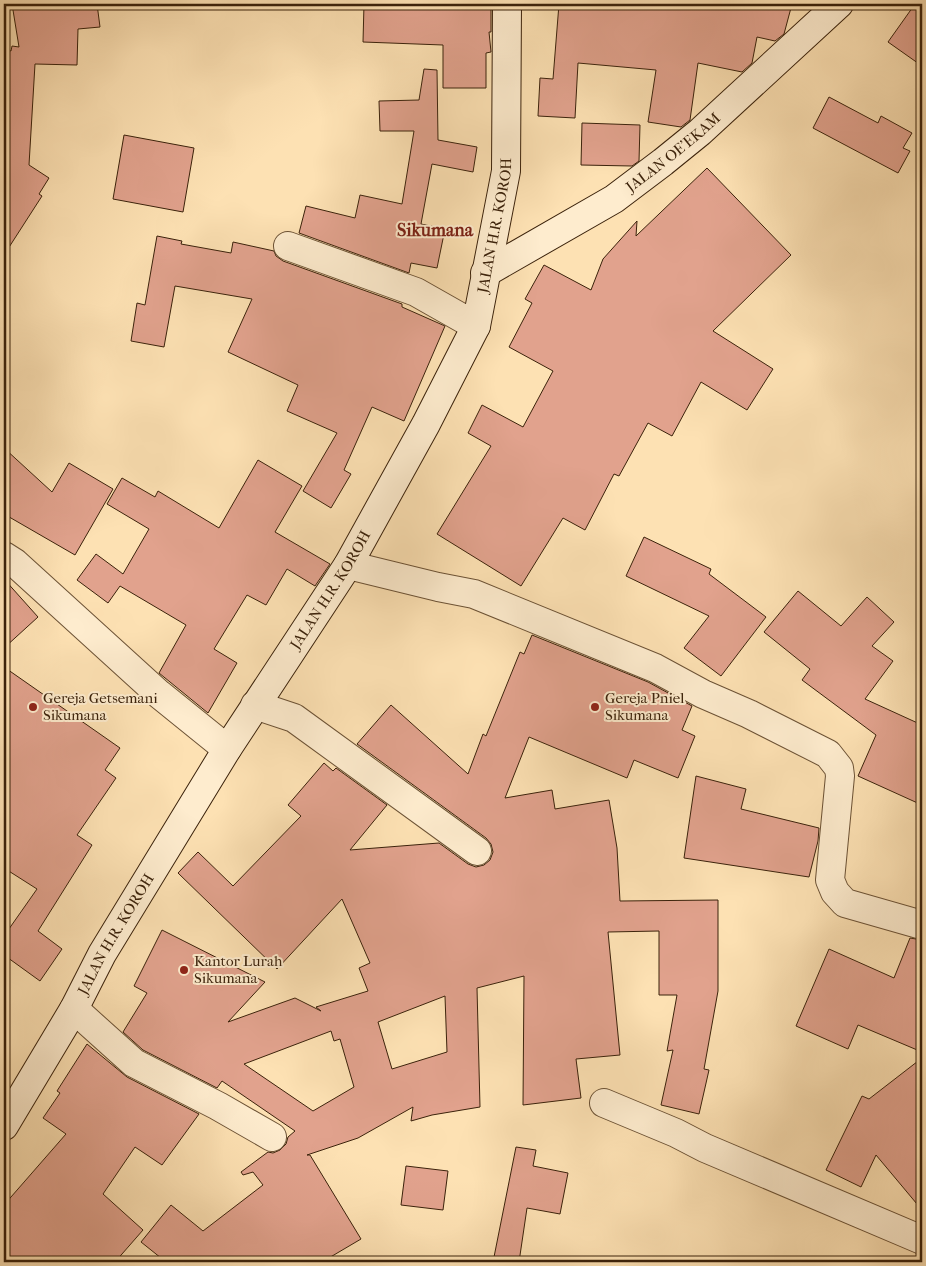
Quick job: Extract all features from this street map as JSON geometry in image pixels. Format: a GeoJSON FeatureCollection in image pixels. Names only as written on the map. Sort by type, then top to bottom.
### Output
{"type":"FeatureCollection","features":[{"type":"Feature","properties":{"kind":"street","name":"JALAN H.R. KOROH"},"geometry":{"type":"LineString","coordinates":[[4,1126],[74,1009],[102,954],[227,749],[348,565],[426,424],[476,326],[506,171],[507,4]]}},
{"type":"Feature","properties":{"kind":"street","name":"JALAN OE'EKAM"},"geometry":{"type":"LineString","coordinates":[[486,273],[614,199],[663,162],[700,132],[839,4]]}},
{"type":"Feature","properties":{"kind":"street"},"geometry":{"type":"LineString","coordinates":[[288,246],[416,292],[476,326]]}},
{"type":"Feature","properties":{"kind":"street"},"geometry":{"type":"LineString","coordinates":[[4,556],[15,562],[159,694],[227,749]]}},
{"type":"Feature","properties":{"kind":"street"},"geometry":{"type":"LineString","coordinates":[[348,565],[474,594],[655,668],[703,694],[749,714],[828,754],[839,768],[840,776],[830,880],[835,892],[845,902],[922,925]]}},
{"type":"Feature","properties":{"kind":"street"},"geometry":{"type":"LineString","coordinates":[[255,705],[294,718],[477,851]]}},
{"type":"Feature","properties":{"kind":"street"},"geometry":{"type":"LineString","coordinates":[[74,1009],[134,1062],[272,1137]]}},
{"type":"Feature","properties":{"kind":"street"},"geometry":{"type":"LineString","coordinates":[[604,1103],[922,1240]]}},
{"type":"Feature","properties":{"kind":"building"},"geometry":{"type":"Polygon","coordinates":[[[12,4],[97,4],[100,27],[78,29],[77,65],[35,64],[29,165],[49,178],[39,194],[42,196],[4,255],[4,49],[11,51],[12,46],[19,47],[12,4]]]}},
{"type":"Feature","properties":{"kind":"building"},"geometry":{"type":"Polygon","coordinates":[[[364,4],[491,4],[491,32],[489,32],[491,52],[486,53],[486,88],[443,88],[443,45],[363,42],[364,4]]]}},
{"type":"Feature","properties":{"kind":"building"},"geometry":{"type":"Polygon","coordinates":[[[559,4],[792,4],[784,34],[775,41],[757,37],[752,63],[742,72],[698,63],[690,120],[681,127],[648,122],[656,70],[578,63],[575,118],[538,116],[540,78],[553,79],[559,4]]]}},
{"type":"Feature","properties":{"kind":"building"},"geometry":{"type":"Polygon","coordinates":[[[915,4],[922,4],[922,66],[888,42],[915,4]]]}},
{"type":"Feature","properties":{"kind":"building"},"geometry":{"type":"Polygon","coordinates":[[[424,69],[437,70],[438,140],[477,147],[473,172],[432,164],[421,224],[445,229],[437,268],[411,263],[409,273],[299,233],[306,206],[355,218],[360,195],[402,204],[414,131],[380,131],[379,101],[419,100],[424,69]]]}},
{"type":"Feature","properties":{"kind":"building"},"geometry":{"type":"Polygon","coordinates":[[[829,97],[878,123],[881,116],[912,133],[903,148],[910,151],[898,173],[813,128],[829,97]]]}},
{"type":"Feature","properties":{"kind":"building"},"geometry":{"type":"Polygon","coordinates":[[[582,123],[640,125],[639,161],[632,166],[581,165],[582,123]]]}},
{"type":"Feature","properties":{"kind":"building"},"geometry":{"type":"Polygon","coordinates":[[[124,135],[194,148],[183,212],[113,199],[124,135]]]}},
{"type":"Feature","properties":{"kind":"building"},"geometry":{"type":"Polygon","coordinates":[[[707,168],[791,255],[713,331],[773,369],[747,410],[701,382],[672,436],[648,423],[619,476],[614,474],[585,530],[563,518],[521,586],[437,534],[491,446],[468,433],[482,405],[523,427],[553,371],[509,347],[532,303],[525,299],[544,265],[591,290],[603,259],[637,221],[636,236],[707,168]]]}},
{"type":"Feature","properties":{"kind":"building"},"geometry":{"type":"Polygon","coordinates":[[[157,236],[182,241],[181,244],[231,253],[233,242],[274,251],[276,256],[283,261],[402,304],[402,307],[445,326],[404,421],[372,407],[344,470],[351,474],[331,508],[303,491],[337,433],[287,411],[298,385],[228,352],[252,299],[175,286],[164,347],[131,341],[137,303],[145,305],[157,236]]]}},
{"type":"Feature","properties":{"kind":"building"},"geometry":{"type":"Polygon","coordinates":[[[4,448],[52,492],[69,463],[113,489],[75,555],[4,514],[4,448]]]}},
{"type":"Feature","properties":{"kind":"building"},"geometry":{"type":"Polygon","coordinates":[[[258,460],[302,486],[275,532],[330,564],[315,586],[287,569],[266,605],[247,595],[214,649],[237,663],[208,713],[159,673],[186,625],[120,586],[108,603],[77,580],[96,554],[123,574],[149,529],[107,504],[122,478],[155,497],[158,491],[219,528],[258,460]]]}},
{"type":"Feature","properties":{"kind":"building"},"geometry":{"type":"Polygon","coordinates":[[[644,537],[711,569],[709,574],[766,617],[721,676],[684,648],[709,616],[626,576],[644,537]]]}},
{"type":"Feature","properties":{"kind":"building"},"geometry":{"type":"Polygon","coordinates":[[[4,579],[38,617],[4,648],[4,579]]]}},
{"type":"Feature","properties":{"kind":"building"},"geometry":{"type":"Polygon","coordinates":[[[798,591],[841,626],[867,597],[894,622],[872,646],[893,661],[865,699],[922,725],[922,805],[858,776],[876,735],[802,680],[810,669],[764,632],[798,591]]]}},
{"type":"Feature","properties":{"kind":"building"},"geometry":{"type":"Polygon","coordinates":[[[532,635],[648,682],[692,706],[682,730],[695,736],[678,778],[634,760],[627,778],[529,737],[505,798],[552,790],[555,809],[609,800],[617,848],[620,901],[718,900],[718,991],[704,1069],[709,1070],[699,1114],[661,1105],[673,1050],[667,1051],[677,995],[659,995],[659,931],[608,932],[620,1055],[576,1059],[581,1098],[523,1105],[524,976],[477,988],[480,1107],[432,1115],[411,1121],[413,1107],[358,1138],[307,1155],[310,1155],[361,1239],[322,1262],[166,1262],[141,1242],[171,1205],[203,1231],[263,1185],[253,1172],[243,1175],[241,1172],[268,1152],[273,1153],[280,1150],[286,1144],[288,1137],[295,1131],[222,1081],[217,1088],[143,1050],[123,1032],[147,993],[134,986],[162,930],[265,982],[228,1022],[295,998],[321,1011],[316,1007],[368,991],[359,968],[370,963],[342,899],[277,969],[178,873],[198,852],[233,886],[301,816],[288,805],[324,763],[333,771],[336,768],[387,805],[350,850],[439,843],[468,864],[476,867],[484,865],[490,860],[493,852],[491,844],[486,838],[357,744],[391,705],[468,774],[483,734],[486,736],[520,652],[524,654],[532,635]],[[445,996],[378,1022],[392,1069],[447,1052],[445,996]],[[331,1031],[244,1064],[313,1111],[354,1087],[340,1039],[334,1041],[331,1031]]]}},
{"type":"Feature","properties":{"kind":"building"},"geometry":{"type":"Polygon","coordinates":[[[4,667],[120,748],[105,770],[116,778],[77,835],[92,845],[38,931],[62,949],[40,981],[4,955],[4,936],[37,889],[4,868],[4,667]]]}},
{"type":"Feature","properties":{"kind":"building"},"geometry":{"type":"Polygon","coordinates":[[[696,776],[746,789],[741,809],[819,828],[818,841],[809,877],[684,858],[696,776]]]}},
{"type":"Feature","properties":{"kind":"building"},"geometry":{"type":"Polygon","coordinates":[[[910,938],[922,940],[922,1052],[858,1025],[848,1049],[796,1026],[829,949],[894,978],[910,938]]]}},
{"type":"Feature","properties":{"kind":"building"},"geometry":{"type":"Polygon","coordinates":[[[87,1044],[127,1077],[199,1114],[162,1165],[135,1147],[103,1194],[143,1230],[115,1262],[4,1262],[4,1205],[66,1134],[43,1118],[60,1093],[57,1091],[87,1044]]]}},
{"type":"Feature","properties":{"kind":"building"},"geometry":{"type":"Polygon","coordinates":[[[922,1058],[922,1210],[876,1155],[861,1187],[826,1170],[862,1096],[869,1099],[922,1058]]]}},
{"type":"Feature","properties":{"kind":"building"},"geometry":{"type":"Polygon","coordinates":[[[516,1147],[536,1150],[533,1166],[568,1173],[560,1214],[527,1208],[519,1262],[493,1262],[516,1147]]]}},
{"type":"Feature","properties":{"kind":"building"},"geometry":{"type":"Polygon","coordinates":[[[406,1166],[448,1171],[443,1210],[401,1205],[406,1166]]]}},
{"type":"Feature","properties":{"kind":"place","name":"Gereja Getsemani Sikumana"},"geometry":{"type":"Point","coordinates":[33,707]}},
{"type":"Feature","properties":{"kind":"place","name":"Gereja Pniel Sikumana"},"geometry":{"type":"Point","coordinates":[595,707]}},
{"type":"Feature","properties":{"kind":"place","name":"Kantor Lurah Sikumana"},"geometry":{"type":"Point","coordinates":[184,970]}},
{"type":"Feature","properties":{"kind":"district","name":"Sikumana"},"geometry":{"type":"Point","coordinates":[435,230]}}]}
